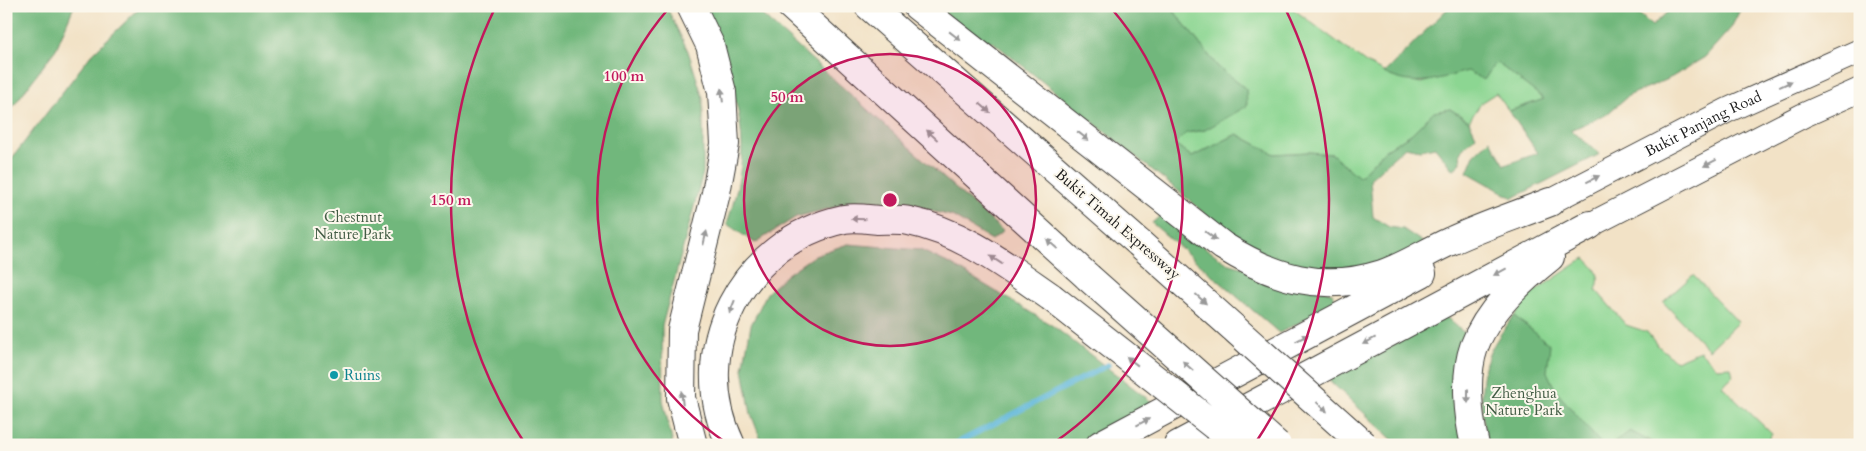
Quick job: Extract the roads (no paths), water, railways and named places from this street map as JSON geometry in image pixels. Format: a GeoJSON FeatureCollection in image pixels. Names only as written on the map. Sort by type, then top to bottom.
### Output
{"type":"FeatureCollection","features":[{"type":"Feature","properties":{"kind":"highway"},"geometry":{"type":"LineString","coordinates":[[691,6],[710,45],[722,92],[725,144],[716,194],[682,330],[680,398],[693,445]]}},
{"type":"Feature","properties":{"kind":"highway"},"geometry":{"type":"LineString","coordinates":[[790,6],[1276,445]]}},
{"type":"Feature","properties":{"kind":"highway","name":"Bukit Timah Expressway"},"geometry":{"type":"LineString","coordinates":[[869,6],[1139,243],[1364,445]]}},
{"type":"Feature","properties":{"kind":"highway"},"geometry":{"type":"LineString","coordinates":[[916,6],[1223,246],[1251,263],[1279,275],[1317,282],[1389,281]]}},
{"type":"Feature","properties":{"kind":"highway"},"geometry":{"type":"LineString","coordinates":[[1100,445],[1389,281],[1550,202]]}},
{"type":"Feature","properties":{"kind":"highway"},"geometry":{"type":"LineString","coordinates":[[731,445],[722,425],[714,392],[717,344],[738,292],[766,258],[806,232],[846,219],[907,220],[942,230],[977,246],[1051,297],[1239,445]]}},
{"type":"Feature","properties":{"kind":"highway"},"geometry":{"type":"LineString","coordinates":[[1178,445],[1590,224]]}},
{"type":"Feature","properties":{"kind":"highway"},"geometry":{"type":"LineString","coordinates":[[1475,445],[1467,394],[1474,347],[1486,324],[1510,294],[1540,264],[1590,224]]}},
{"type":"Feature","properties":{"kind":"main road","name":"Bukit Panjang Road"},"geometry":{"type":"LineString","coordinates":[[1550,202],[1728,110],[1860,51]]}},
{"type":"Feature","properties":{"kind":"main road"},"geometry":{"type":"LineString","coordinates":[[1590,224],[1804,115],[1860,90]]}},
{"type":"Feature","properties":{"kind":"waterway"},"geometry":{"type":"LineString","coordinates":[[953,445],[1108,365]]}},
{"type":"Feature","properties":{"kind":"place","name":"Ruins"},"geometry":{"type":"Point","coordinates":[334,375]}},
{"type":"Feature","properties":{"kind":"park label","name":"Chestnut Nature Park"},"geometry":{"type":"Point","coordinates":[353,226]}},
{"type":"Feature","properties":{"kind":"park label","name":"Zhenghua Nature Park"},"geometry":{"type":"Point","coordinates":[1524,402]}}]}
